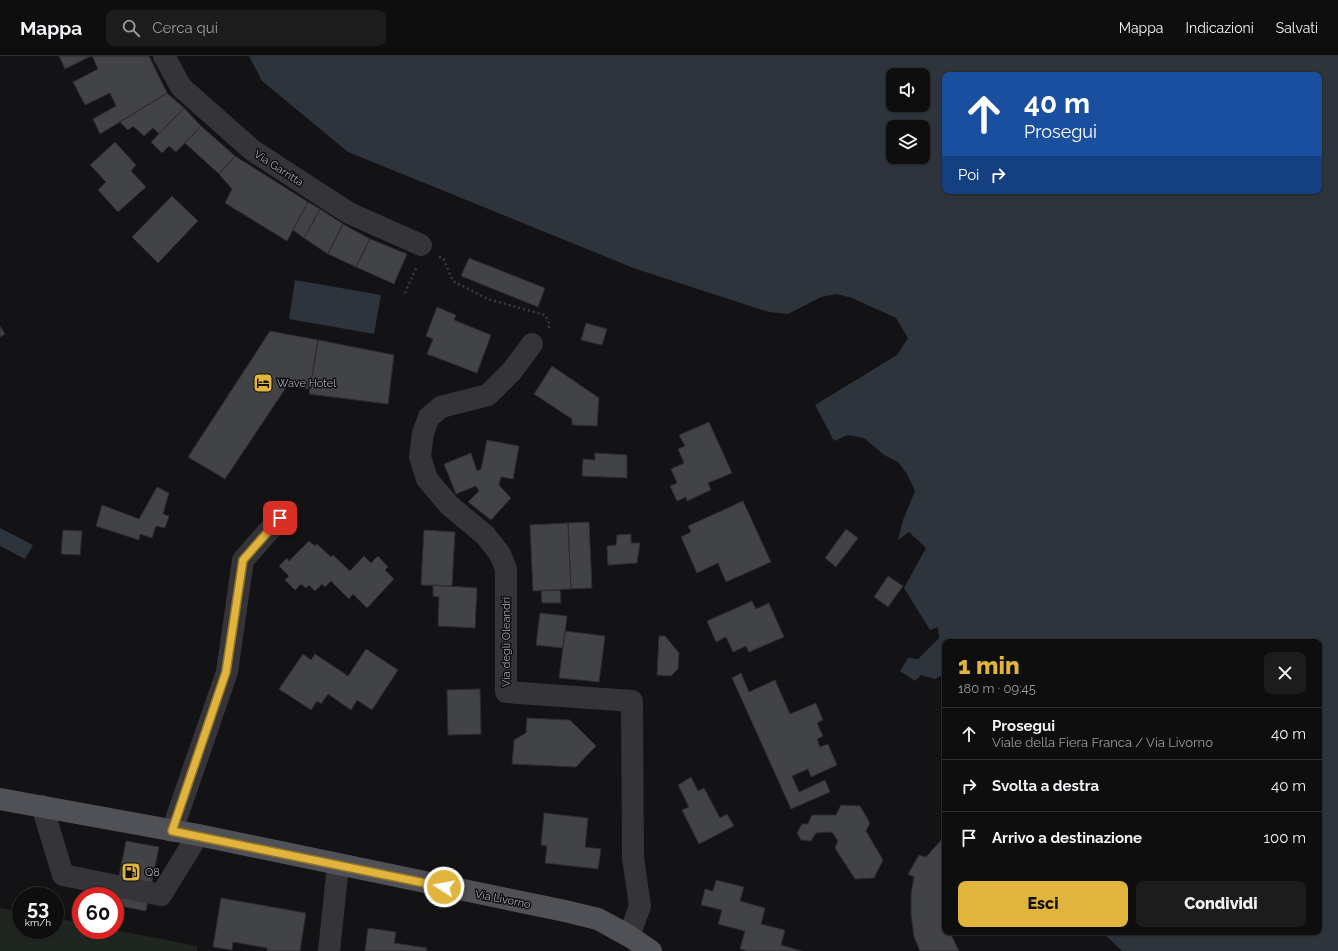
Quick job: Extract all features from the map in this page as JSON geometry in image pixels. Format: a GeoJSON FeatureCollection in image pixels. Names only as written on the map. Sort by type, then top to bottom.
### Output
{"type":"FeatureCollection","features":[{"type":"Feature","properties":{"kind":"main road","name":"Via Livorno"},"geometry":{"type":"LineString","coordinates":[[0,799],[198,835],[300,856],[338,866],[598,919],[629,936],[651,951]]}},
{"type":"Feature","properties":{"kind":"street","name":"Via Garritta"},"geometry":{"type":"LineString","coordinates":[[164,56],[181,87],[252,150],[349,213],[422,250]]}},
{"type":"Feature","properties":{"kind":"street","name":"Via degli Oleandri"},"geometry":{"type":"LineString","coordinates":[[532,344],[512,371],[488,395],[441,407],[429,417],[423,433],[420,457],[427,479],[449,505],[485,535],[500,554],[506,569],[506,692],[632,701],[633,858],[640,906],[629,936]]}},
{"type":"Feature","properties":{"kind":"street"},"geometry":{"type":"LineString","coordinates":[[172,831],[226,672],[243,560],[280,518]]}},
{"type":"Feature","properties":{"kind":"street"},"geometry":{"type":"LineString","coordinates":[[42,806],[63,875],[161,895],[198,835]]}},
{"type":"Feature","properties":{"kind":"street"},"geometry":{"type":"LineString","coordinates":[[329,951],[338,866]]}},
{"type":"Feature","properties":{"kind":"path"},"geometry":{"type":"LineString","coordinates":[[405,293],[422,250],[443,258],[453,281],[488,299],[545,315],[550,325],[532,344]]}},
{"type":"Feature","properties":{"kind":"shaded area"},"geometry":{"type":"Polygon","coordinates":[[[249,56],[1338,56],[1338,951],[1122,951],[1105,935],[1322,935],[1322,639],[942,639],[942,676],[935,679],[921,675],[915,681],[900,671],[908,658],[918,659],[939,638],[938,627],[930,630],[904,588],[926,548],[909,532],[898,540],[903,520],[915,491],[907,474],[898,462],[884,455],[864,438],[848,435],[834,441],[815,405],[897,355],[908,338],[896,318],[852,298],[837,294],[821,297],[788,314],[769,312],[636,269],[348,152],[262,81],[249,56]]]}},
{"type":"Feature","properties":{"kind":"shaded area"},"geometry":{"type":"Polygon","coordinates":[[[295,280],[381,295],[374,334],[289,319],[295,280]]]}},
{"type":"Feature","properties":{"kind":"shaded area"},"geometry":{"type":"Polygon","coordinates":[[[0,528],[33,545],[25,559],[0,546],[0,528]]]}},
{"type":"Feature","properties":{"kind":"shaded area"},"geometry":{"type":"Polygon","coordinates":[[[0,908],[12,910],[12,939],[64,939],[64,920],[72,921],[72,939],[124,939],[124,932],[197,946],[197,951],[0,951],[0,908]]]}},
{"type":"Feature","properties":{"kind":"building"},"geometry":{"type":"Polygon","coordinates":[[[59,56],[91,56],[65,69],[59,56]]]}},
{"type":"Feature","properties":{"kind":"building"},"geometry":{"type":"Polygon","coordinates":[[[92,56],[149,56],[167,93],[100,134],[93,119],[116,106],[110,93],[85,105],[73,82],[98,69],[92,56]]]}},
{"type":"Feature","properties":{"kind":"building"},"geometry":{"type":"Polygon","coordinates":[[[167,93],[184,108],[159,134],[153,128],[144,136],[133,126],[128,130],[120,122],[167,93]]]}},
{"type":"Feature","properties":{"kind":"building"},"geometry":{"type":"Polygon","coordinates":[[[184,108],[201,126],[176,152],[169,146],[162,153],[151,142],[184,108]]]}},
{"type":"Feature","properties":{"kind":"building"},"geometry":{"type":"Polygon","coordinates":[[[201,126],[235,156],[219,174],[185,143],[201,126]]]}},
{"type":"Feature","properties":{"kind":"building"},"geometry":{"type":"Polygon","coordinates":[[[115,142],[136,165],[131,171],[146,187],[118,212],[98,190],[106,182],[90,165],[115,142]]]}},
{"type":"Feature","properties":{"kind":"building"},"geometry":{"type":"Polygon","coordinates":[[[235,156],[308,202],[287,241],[225,203],[232,189],[219,174],[235,156]]]}},
{"type":"Feature","properties":{"kind":"building"},"geometry":{"type":"Polygon","coordinates":[[[172,196],[198,221],[158,263],[132,237],[172,196]]]}},
{"type":"Feature","properties":{"kind":"building"},"geometry":{"type":"Polygon","coordinates":[[[308,202],[320,209],[304,238],[293,230],[308,202]]]}},
{"type":"Feature","properties":{"kind":"building"},"geometry":{"type":"Polygon","coordinates":[[[320,209],[343,224],[328,254],[304,238],[320,209]]]}},
{"type":"Feature","properties":{"kind":"building"},"geometry":{"type":"Polygon","coordinates":[[[343,224],[370,239],[356,267],[328,254],[343,224]]]}},
{"type":"Feature","properties":{"kind":"building"},"geometry":{"type":"Polygon","coordinates":[[[370,239],[407,254],[394,284],[356,267],[370,239]]]}},
{"type":"Feature","properties":{"kind":"building"},"geometry":{"type":"Polygon","coordinates":[[[469,258],[545,288],[538,307],[461,276],[469,258]]]}},
{"type":"Feature","properties":{"kind":"building"},"geometry":{"type":"Polygon","coordinates":[[[437,307],[456,315],[454,320],[491,335],[477,373],[427,354],[433,339],[426,336],[437,307]]]}},
{"type":"Feature","properties":{"kind":"building"},"geometry":{"type":"Polygon","coordinates":[[[586,323],[607,329],[602,345],[581,340],[586,323]]]}},
{"type":"Feature","properties":{"kind":"building"},"geometry":{"type":"Polygon","coordinates":[[[0,326],[5,334],[0,337],[0,326]]]}},
{"type":"Feature","properties":{"kind":"building"},"geometry":{"type":"Polygon","coordinates":[[[270,331],[318,340],[310,389],[287,386],[225,479],[188,457],[270,331]]]}},
{"type":"Feature","properties":{"kind":"building"},"geometry":{"type":"Polygon","coordinates":[[[318,340],[394,355],[388,404],[309,394],[318,340]]]}},
{"type":"Feature","properties":{"kind":"building"},"geometry":{"type":"Polygon","coordinates":[[[552,366],[599,398],[597,426],[572,425],[572,419],[534,394],[552,366]]]}},
{"type":"Feature","properties":{"kind":"building"},"geometry":{"type":"Polygon","coordinates":[[[709,422],[732,473],[708,483],[711,490],[687,501],[686,497],[677,501],[670,486],[677,483],[671,469],[684,463],[678,449],[685,446],[679,435],[709,422]]]}},
{"type":"Feature","properties":{"kind":"building"},"geometry":{"type":"Polygon","coordinates":[[[487,440],[519,446],[513,479],[501,477],[499,485],[511,498],[491,520],[468,502],[479,491],[476,486],[456,494],[444,464],[471,453],[477,471],[481,469],[487,440]]]}},
{"type":"Feature","properties":{"kind":"building"},"geometry":{"type":"Polygon","coordinates":[[[595,453],[627,455],[627,478],[582,476],[583,459],[595,460],[595,453]]]}},
{"type":"Feature","properties":{"kind":"building"},"geometry":{"type":"Polygon","coordinates":[[[157,487],[169,493],[163,514],[169,516],[165,528],[156,526],[152,538],[140,534],[139,540],[96,526],[102,505],[139,519],[157,487]]]}},
{"type":"Feature","properties":{"kind":"building"},"geometry":{"type":"Polygon","coordinates":[[[743,501],[771,562],[726,582],[718,563],[697,573],[681,537],[691,532],[688,526],[743,501]]]}},
{"type":"Feature","properties":{"kind":"building"},"geometry":{"type":"Polygon","coordinates":[[[589,522],[592,588],[571,589],[568,523],[589,522]]]}},
{"type":"Feature","properties":{"kind":"building"},"geometry":{"type":"Polygon","coordinates":[[[568,523],[571,589],[533,591],[530,525],[568,523]]]}},
{"type":"Feature","properties":{"kind":"building"},"geometry":{"type":"Polygon","coordinates":[[[846,529],[858,538],[836,567],[825,558],[846,529]]]}},
{"type":"Feature","properties":{"kind":"building"},"geometry":{"type":"Polygon","coordinates":[[[63,530],[82,531],[80,555],[61,554],[63,530]]]}},
{"type":"Feature","properties":{"kind":"building"},"geometry":{"type":"Polygon","coordinates":[[[424,530],[455,532],[452,586],[421,585],[424,530]]]}},
{"type":"Feature","properties":{"kind":"building"},"geometry":{"type":"Polygon","coordinates":[[[631,534],[631,543],[640,543],[637,563],[608,565],[607,546],[616,545],[617,535],[631,534]]]}},
{"type":"Feature","properties":{"kind":"building"},"geometry":{"type":"Polygon","coordinates":[[[309,541],[315,546],[317,544],[331,557],[333,555],[350,571],[364,556],[371,563],[378,556],[388,567],[385,570],[394,579],[367,608],[353,594],[349,599],[331,581],[325,587],[322,584],[315,591],[309,585],[306,588],[301,584],[295,590],[285,580],[289,576],[279,566],[287,558],[289,561],[309,541]]]}},
{"type":"Feature","properties":{"kind":"building"},"geometry":{"type":"Polygon","coordinates":[[[888,576],[903,586],[888,607],[874,597],[888,576]]]}},
{"type":"Feature","properties":{"kind":"building"},"geometry":{"type":"Polygon","coordinates":[[[433,585],[477,588],[475,628],[438,626],[439,597],[433,596],[433,585]]]}},
{"type":"Feature","properties":{"kind":"building"},"geometry":{"type":"Polygon","coordinates":[[[560,590],[561,603],[542,603],[541,591],[560,590]]]}},
{"type":"Feature","properties":{"kind":"building"},"geometry":{"type":"Polygon","coordinates":[[[752,601],[756,609],[769,603],[784,637],[749,652],[746,646],[733,652],[726,637],[716,642],[707,621],[752,601]]]}},
{"type":"Feature","properties":{"kind":"building"},"geometry":{"type":"Polygon","coordinates":[[[540,613],[567,616],[563,648],[536,645],[540,613]]]}},
{"type":"Feature","properties":{"kind":"building"},"geometry":{"type":"Polygon","coordinates":[[[565,631],[605,636],[599,682],[559,678],[565,631]]]}},
{"type":"Feature","properties":{"kind":"building"},"geometry":{"type":"Polygon","coordinates":[[[659,636],[665,636],[679,653],[678,669],[671,676],[657,675],[659,636]]]}},
{"type":"Feature","properties":{"kind":"building"},"geometry":{"type":"Polygon","coordinates":[[[366,649],[398,670],[372,710],[357,700],[351,710],[328,694],[321,704],[317,701],[311,710],[279,689],[303,654],[311,660],[315,654],[348,676],[366,649]]]}},
{"type":"Feature","properties":{"kind":"building"},"geometry":{"type":"Polygon","coordinates":[[[741,673],[749,692],[775,680],[790,714],[816,703],[823,720],[817,723],[823,736],[817,739],[820,747],[828,744],[837,765],[811,777],[808,769],[792,776],[799,792],[825,780],[830,792],[791,809],[732,678],[741,673]]]}},
{"type":"Feature","properties":{"kind":"building"},"geometry":{"type":"Polygon","coordinates":[[[480,689],[481,734],[448,735],[447,690],[480,689]]]}},
{"type":"Feature","properties":{"kind":"building"},"geometry":{"type":"Polygon","coordinates":[[[527,718],[570,720],[596,746],[576,767],[512,764],[514,740],[526,733],[527,718]]]}},
{"type":"Feature","properties":{"kind":"building"},"geometry":{"type":"Polygon","coordinates":[[[691,777],[698,791],[704,788],[720,818],[727,814],[734,826],[699,844],[682,810],[689,807],[678,785],[691,777]]]}},
{"type":"Feature","properties":{"kind":"building"},"geometry":{"type":"Polygon","coordinates":[[[841,805],[860,806],[870,823],[866,831],[883,860],[874,878],[855,879],[835,848],[838,841],[832,832],[816,833],[811,841],[801,840],[797,833],[802,824],[808,824],[812,815],[836,815],[841,805]]]}},
{"type":"Feature","properties":{"kind":"building"},"geometry":{"type":"Polygon","coordinates":[[[544,813],[588,818],[585,847],[601,849],[598,869],[545,863],[547,846],[541,845],[544,813]]]}},
{"type":"Feature","properties":{"kind":"building"},"geometry":{"type":"Polygon","coordinates":[[[942,839],[942,935],[951,935],[959,951],[920,951],[914,937],[911,914],[911,894],[914,877],[908,874],[919,855],[926,857],[942,839]]]}},
{"type":"Feature","properties":{"kind":"building"},"geometry":{"type":"Polygon","coordinates":[[[126,841],[159,847],[146,911],[124,907],[124,887],[117,887],[126,841]]]}},
{"type":"Feature","properties":{"kind":"building"},"geometry":{"type":"Polygon","coordinates":[[[716,880],[744,887],[740,901],[765,908],[761,924],[785,930],[781,945],[802,951],[748,951],[740,949],[745,931],[718,924],[722,910],[701,905],[705,889],[713,891],[716,880]]]}},
{"type":"Feature","properties":{"kind":"building"},"geometry":{"type":"Polygon","coordinates":[[[221,898],[306,913],[300,951],[267,951],[267,948],[233,942],[232,950],[213,947],[221,898]]]}},
{"type":"Feature","properties":{"kind":"building"},"geometry":{"type":"Polygon","coordinates":[[[368,928],[396,932],[394,943],[427,948],[426,951],[365,951],[368,928]]]}},
{"type":"Feature","properties":{"kind":"place","name":"Wave Hotel"},"geometry":{"type":"Point","coordinates":[263,383]}},
{"type":"Feature","properties":{"kind":"place","name":"Q8"},"geometry":{"type":"Point","coordinates":[131,872]}},
{"type":"Feature","properties":{"kind":"route"},"geometry":{"type":"LineString","coordinates":[[280,518],[243,560],[226,672],[172,831],[300,856],[338,866],[444,887]]}}]}
